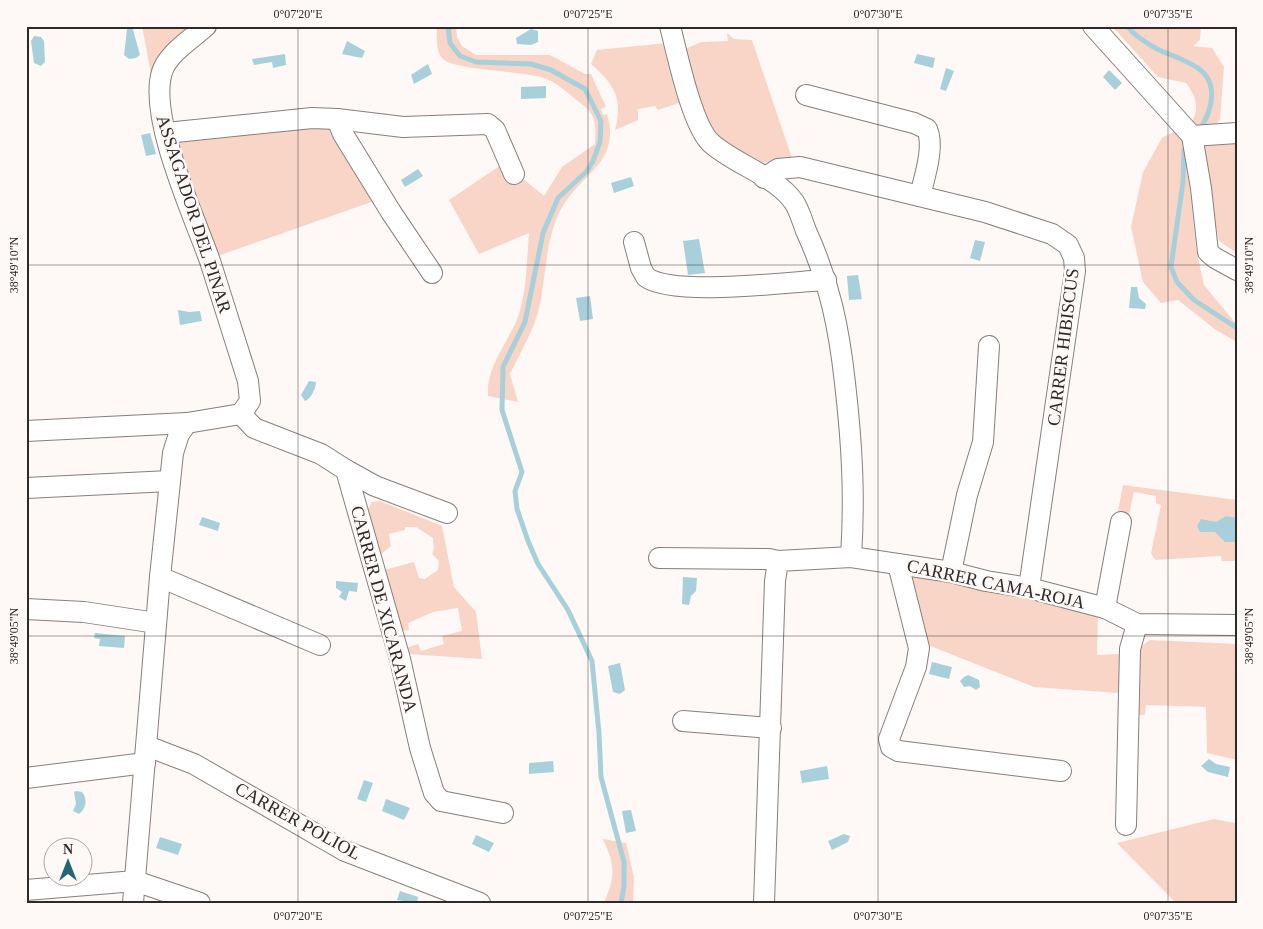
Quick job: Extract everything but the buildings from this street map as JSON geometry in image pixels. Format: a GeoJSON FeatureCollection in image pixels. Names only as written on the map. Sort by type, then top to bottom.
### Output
{"type":"FeatureCollection","features":[{"type":"Feature","properties":{"kind":"street","name":"ASSAGADOR DEL PINAR"},"geometry":{"type":"LineString","coordinates":[[206,26],[172,56],[163,69],[158,100],[166,133],[248,381],[250,401],[241,414]]}},
{"type":"Feature","properties":{"kind":"street"},"geometry":{"type":"LineString","coordinates":[[670,26],[701,131],[718,149],[764,178],[794,202],[826,280],[839,335],[852,434],[854,494],[851,556]]}},
{"type":"Feature","properties":{"kind":"street"},"geometry":{"type":"LineString","coordinates":[[1093,26],[1192,136],[1201,188],[1208,252],[1237,270]]}},
{"type":"Feature","properties":{"kind":"street"},"geometry":{"type":"LineString","coordinates":[[806,96],[914,123],[926,129],[928,148],[920,196]]}},
{"type":"Feature","properties":{"kind":"street"},"geometry":{"type":"LineString","coordinates":[[166,133],[312,118],[403,127],[488,124],[495,130],[514,174]]}},
{"type":"Feature","properties":{"kind":"street"},"geometry":{"type":"LineString","coordinates":[[337,120],[343,134],[391,212],[432,273]]}},
{"type":"Feature","properties":{"kind":"street"},"geometry":{"type":"LineString","coordinates":[[1192,136],[1237,134]]}},
{"type":"Feature","properties":{"kind":"street","name":"CARRER HIBISCUS"},"geometry":{"type":"LineString","coordinates":[[764,178],[778,169],[800,168],[985,212],[1052,234],[1068,245],[1074,258],[1074,271],[1030,588]]}},
{"type":"Feature","properties":{"kind":"street"},"geometry":{"type":"LineString","coordinates":[[634,242],[641,268],[646,277],[671,286],[716,286],[826,280]]}},
{"type":"Feature","properties":{"kind":"street"},"geometry":{"type":"LineString","coordinates":[[951,572],[967,495],[983,442],[989,346]]}},
{"type":"Feature","properties":{"kind":"street"},"geometry":{"type":"LineString","coordinates":[[26,431],[187,423],[241,414],[254,428],[321,454],[375,486],[447,513]]}},
{"type":"Feature","properties":{"kind":"street"},"geometry":{"type":"LineString","coordinates":[[133,903],[160,577],[170,480],[175,447],[179,434],[187,423]]}},
{"type":"Feature","properties":{"kind":"street","name":"CARRER DE XICARANDA"},"geometry":{"type":"LineString","coordinates":[[346,470],[400,659],[420,748],[434,793],[441,801],[503,813]]}},
{"type":"Feature","properties":{"kind":"street"},"geometry":{"type":"LineString","coordinates":[[26,488],[170,480]]}},
{"type":"Feature","properties":{"kind":"street"},"geometry":{"type":"LineString","coordinates":[[1105,608],[1121,522]]}},
{"type":"Feature","properties":{"kind":"street","name":"CARRER CAMA-ROJA"},"geometry":{"type":"LineString","coordinates":[[659,558],[768,559],[778,561],[851,556],[951,572],[986,581],[1030,588],[1105,608],[1137,624],[1237,625]]}},
{"type":"Feature","properties":{"kind":"street"},"geometry":{"type":"LineString","coordinates":[[764,903],[775,581],[778,561]]}},
{"type":"Feature","properties":{"kind":"street"},"geometry":{"type":"LineString","coordinates":[[898,564],[920,648],[916,667],[889,739],[891,747],[898,751],[1061,771]]}},
{"type":"Feature","properties":{"kind":"street"},"geometry":{"type":"LineString","coordinates":[[160,577],[320,645]]}},
{"type":"Feature","properties":{"kind":"street"},"geometry":{"type":"LineString","coordinates":[[28,612],[84,612],[156,623]]}},
{"type":"Feature","properties":{"kind":"street"},"geometry":{"type":"LineString","coordinates":[[1126,825],[1130,649],[1137,624]]}},
{"type":"Feature","properties":{"kind":"street"},"geometry":{"type":"LineString","coordinates":[[683,721],[771,728]]}},
{"type":"Feature","properties":{"kind":"street"},"geometry":{"type":"LineString","coordinates":[[26,778],[146,755]]}},
{"type":"Feature","properties":{"kind":"street","name":"CARRER POLIOL"},"geometry":{"type":"LineString","coordinates":[[146,755],[194,764],[345,851],[480,903]]}},
{"type":"Feature","properties":{"kind":"street"},"geometry":{"type":"LineString","coordinates":[[26,890],[135,881],[200,903]]}},
{"type":"Feature","properties":{"kind":"shaded area"},"geometry":{"type":"Polygon","coordinates":[[[142,26],[184,26],[190,32],[159,62],[151,74],[142,26]]]}},
{"type":"Feature","properties":{"kind":"shaded area"},"geometry":{"type":"Polygon","coordinates":[[[437,26],[456,26],[457,37],[462,46],[476,55],[550,55],[585,74],[591,74],[606,107],[601,109],[603,115],[607,114],[610,131],[609,145],[596,167],[568,198],[555,222],[547,256],[538,313],[510,374],[518,402],[488,396],[488,384],[495,362],[520,310],[525,282],[529,233],[479,254],[449,200],[504,163],[544,196],[562,167],[595,144],[593,116],[586,107],[548,79],[460,66],[443,59],[438,48],[437,26]]]}},
{"type":"Feature","properties":{"kind":"shaded area"},"geometry":{"type":"Polygon","coordinates":[[[1112,26],[1201,26],[1200,40],[1193,46],[1212,48],[1224,67],[1220,119],[1205,142],[1237,141],[1237,253],[1219,241],[1204,168],[1188,169],[1196,248],[1204,285],[1237,325],[1237,342],[1216,330],[1178,300],[1161,303],[1143,282],[1131,227],[1143,172],[1162,138],[1191,123],[1194,118],[1196,103],[1186,83],[1158,77],[1112,26]]]}},
{"type":"Feature","properties":{"kind":"shaded area"},"geometry":{"type":"Polygon","coordinates":[[[727,33],[734,39],[752,40],[793,161],[754,163],[711,134],[683,50],[701,42],[728,41],[727,33]]]}},
{"type":"Feature","properties":{"kind":"shaded area"},"geometry":{"type":"Polygon","coordinates":[[[667,43],[685,101],[658,110],[655,106],[638,109],[638,120],[615,130],[618,110],[615,93],[606,79],[591,64],[597,50],[667,43]]]}},
{"type":"Feature","properties":{"kind":"shaded area"},"geometry":{"type":"Polygon","coordinates":[[[282,126],[329,127],[377,200],[215,257],[178,142],[282,126]]]}},
{"type":"Feature","properties":{"kind":"shaded area"},"geometry":{"type":"Polygon","coordinates":[[[1123,485],[1237,500],[1237,561],[1222,561],[1221,556],[1155,560],[1151,553],[1161,505],[1156,503],[1156,496],[1134,492],[1128,518],[1117,516],[1123,485]]]}},
{"type":"Feature","properties":{"kind":"shaded area"},"geometry":{"type":"Polygon","coordinates":[[[380,501],[442,526],[454,587],[476,612],[482,659],[408,654],[406,648],[418,644],[421,651],[444,644],[442,636],[462,631],[458,608],[433,612],[408,623],[409,630],[401,631],[384,570],[414,562],[419,578],[425,579],[438,570],[439,561],[432,554],[434,549],[433,538],[416,527],[405,527],[405,530],[389,534],[391,546],[380,555],[368,509],[372,502],[380,501]]]}},
{"type":"Feature","properties":{"kind":"shaded area"},"geometry":{"type":"Polygon","coordinates":[[[911,571],[1098,615],[1097,655],[1121,654],[1118,693],[1034,687],[928,645],[911,571]]]}},
{"type":"Feature","properties":{"kind":"shaded area"},"geometry":{"type":"Polygon","coordinates":[[[1150,640],[1237,644],[1237,760],[1207,753],[1206,707],[1146,705],[1145,715],[1135,715],[1139,648],[1150,640]]]}},
{"type":"Feature","properties":{"kind":"shaded area"},"geometry":{"type":"Polygon","coordinates":[[[1237,818],[1237,903],[1176,903],[1117,843],[1214,819],[1235,823],[1237,818]]]}},
{"type":"Feature","properties":{"kind":"shaded area"},"geometry":{"type":"Polygon","coordinates":[[[603,839],[626,843],[634,877],[633,903],[604,903],[611,885],[613,871],[610,856],[603,839]]]}},
{"type":"Feature","properties":{"kind":"water"},"geometry":{"type":"Polygon","coordinates":[[[132,26],[140,55],[129,59],[124,55],[127,29],[132,26]]]}},
{"type":"Feature","properties":{"kind":"water"},"geometry":{"type":"Polygon","coordinates":[[[531,29],[538,31],[538,42],[531,45],[517,44],[516,38],[531,29]]]}},
{"type":"Feature","properties":{"kind":"water"},"geometry":{"type":"Polygon","coordinates":[[[34,36],[41,37],[44,41],[45,62],[41,66],[34,63],[31,41],[34,36]]]}},
{"type":"Feature","properties":{"kind":"water"},"geometry":{"type":"Polygon","coordinates":[[[347,41],[365,51],[362,58],[342,54],[347,41]]]}},
{"type":"Feature","properties":{"kind":"water"},"geometry":{"type":"Polygon","coordinates":[[[285,54],[286,65],[273,68],[272,62],[254,65],[252,59],[285,54]]]}},
{"type":"Feature","properties":{"kind":"water"},"geometry":{"type":"Polygon","coordinates":[[[917,54],[935,58],[933,68],[914,63],[917,54]]]}},
{"type":"Feature","properties":{"kind":"water"},"geometry":{"type":"Polygon","coordinates":[[[428,64],[432,74],[414,84],[411,75],[428,64]]]}},
{"type":"Feature","properties":{"kind":"water"},"geometry":{"type":"Polygon","coordinates":[[[946,68],[954,71],[946,91],[940,89],[946,68]]]}},
{"type":"Feature","properties":{"kind":"water"},"geometry":{"type":"Polygon","coordinates":[[[1109,70],[1122,83],[1115,90],[1103,77],[1109,70]]]}},
{"type":"Feature","properties":{"kind":"water"},"geometry":{"type":"Polygon","coordinates":[[[546,86],[546,98],[521,99],[521,87],[546,86]]]}},
{"type":"Feature","properties":{"kind":"water"},"geometry":{"type":"Polygon","coordinates":[[[150,133],[156,154],[146,156],[141,135],[150,133]]]}},
{"type":"Feature","properties":{"kind":"water"},"geometry":{"type":"Polygon","coordinates":[[[418,169],[423,176],[405,187],[401,180],[418,169]]]}},
{"type":"Feature","properties":{"kind":"water"},"geometry":{"type":"Polygon","coordinates":[[[631,177],[634,186],[614,193],[611,183],[631,177]]]}},
{"type":"Feature","properties":{"kind":"water"},"geometry":{"type":"Polygon","coordinates":[[[699,239],[705,273],[688,275],[683,241],[699,239]]]}},
{"type":"Feature","properties":{"kind":"water"},"geometry":{"type":"Polygon","coordinates":[[[975,240],[985,242],[980,261],[970,258],[975,240]]]}},
{"type":"Feature","properties":{"kind":"water"},"geometry":{"type":"Polygon","coordinates":[[[858,275],[862,299],[849,300],[847,276],[858,275]]]}},
{"type":"Feature","properties":{"kind":"water"},"geometry":{"type":"Polygon","coordinates":[[[1131,287],[1137,287],[1139,298],[1146,304],[1145,309],[1129,308],[1131,287]]]}},
{"type":"Feature","properties":{"kind":"water"},"geometry":{"type":"Polygon","coordinates":[[[590,296],[593,319],[580,321],[576,298],[590,296]]]}},
{"type":"Feature","properties":{"kind":"water"},"geometry":{"type":"Polygon","coordinates":[[[178,310],[200,311],[202,321],[180,325],[178,310]]]}},
{"type":"Feature","properties":{"kind":"water"},"geometry":{"type":"Polygon","coordinates":[[[309,381],[316,382],[316,384],[311,396],[305,401],[301,395],[309,381]]]}},
{"type":"Feature","properties":{"kind":"water"},"geometry":{"type":"Polygon","coordinates":[[[1226,516],[1237,518],[1235,542],[1225,542],[1215,532],[1200,532],[1197,526],[1201,519],[1216,522],[1226,516]]]}},
{"type":"Feature","properties":{"kind":"water"},"geometry":{"type":"Polygon","coordinates":[[[202,517],[220,523],[218,531],[199,525],[202,517]]]}},
{"type":"Feature","properties":{"kind":"water"},"geometry":{"type":"Polygon","coordinates":[[[683,577],[697,578],[696,591],[691,596],[689,605],[682,604],[683,577]]]}},
{"type":"Feature","properties":{"kind":"water"},"geometry":{"type":"Polygon","coordinates":[[[336,581],[358,583],[357,592],[349,591],[346,601],[339,597],[342,592],[336,588],[336,581]]]}},
{"type":"Feature","properties":{"kind":"water"},"geometry":{"type":"Polygon","coordinates":[[[95,633],[125,636],[124,648],[99,646],[100,639],[94,638],[95,633]]]}},
{"type":"Feature","properties":{"kind":"water"},"geometry":{"type":"Polygon","coordinates":[[[932,662],[952,667],[949,679],[929,674],[932,662]]]}},
{"type":"Feature","properties":{"kind":"water"},"geometry":{"type":"Polygon","coordinates":[[[620,663],[625,690],[620,694],[613,692],[608,666],[620,663]]]}},
{"type":"Feature","properties":{"kind":"water"},"geometry":{"type":"Polygon","coordinates":[[[968,675],[979,680],[980,687],[976,690],[970,686],[964,687],[960,681],[968,675]]]}},
{"type":"Feature","properties":{"kind":"water"},"geometry":{"type":"Polygon","coordinates":[[[1209,759],[1216,764],[1230,767],[1228,777],[1208,772],[1201,766],[1209,759]]]}},
{"type":"Feature","properties":{"kind":"water"},"geometry":{"type":"Polygon","coordinates":[[[553,761],[554,772],[529,774],[529,763],[553,761]]]}},
{"type":"Feature","properties":{"kind":"water"},"geometry":{"type":"Polygon","coordinates":[[[827,766],[829,779],[802,783],[800,771],[827,766]]]}},
{"type":"Feature","properties":{"kind":"water"},"geometry":{"type":"Polygon","coordinates":[[[364,780],[373,783],[366,802],[357,799],[364,780]]]}},
{"type":"Feature","properties":{"kind":"water"},"geometry":{"type":"Polygon","coordinates":[[[74,792],[82,792],[86,801],[79,814],[73,811],[76,804],[74,792]]]}},
{"type":"Feature","properties":{"kind":"water"},"geometry":{"type":"Polygon","coordinates":[[[386,799],[410,808],[404,820],[382,811],[386,799]]]}},
{"type":"Feature","properties":{"kind":"water"},"geometry":{"type":"Polygon","coordinates":[[[631,810],[636,831],[626,833],[622,811],[631,810]]]}},
{"type":"Feature","properties":{"kind":"water"},"geometry":{"type":"Polygon","coordinates":[[[844,834],[850,836],[848,842],[832,850],[828,841],[844,834]]]}},
{"type":"Feature","properties":{"kind":"water"},"geometry":{"type":"Polygon","coordinates":[[[476,835],[494,843],[489,852],[472,844],[476,835]]]}},
{"type":"Feature","properties":{"kind":"water"},"geometry":{"type":"Polygon","coordinates":[[[160,837],[182,844],[178,855],[156,848],[160,837]]]}},
{"type":"Feature","properties":{"kind":"water"},"geometry":{"type":"Polygon","coordinates":[[[400,891],[418,897],[417,903],[397,900],[400,891]]]}},
{"type":"Feature","properties":{"kind":"waterway"},"geometry":{"type":"LineString","coordinates":[[448,26],[450,43],[460,56],[476,62],[531,64],[551,70],[585,89],[601,121],[600,142],[593,161],[587,171],[558,198],[543,233],[525,322],[503,367],[502,410],[522,472],[515,491],[517,509],[528,541],[538,564],[568,610],[592,661],[601,777],[624,862],[624,886],[621,903]]}},
{"type":"Feature","properties":{"kind":"waterway"},"geometry":{"type":"LineString","coordinates":[[1127,26],[1153,47],[1196,66],[1209,80],[1211,102],[1207,117],[1199,130]]}},
{"type":"Feature","properties":{"kind":"waterway"},"geometry":{"type":"LineString","coordinates":[[1184,150],[1183,182],[1171,267],[1177,282],[1194,300],[1237,328]]}}]}
